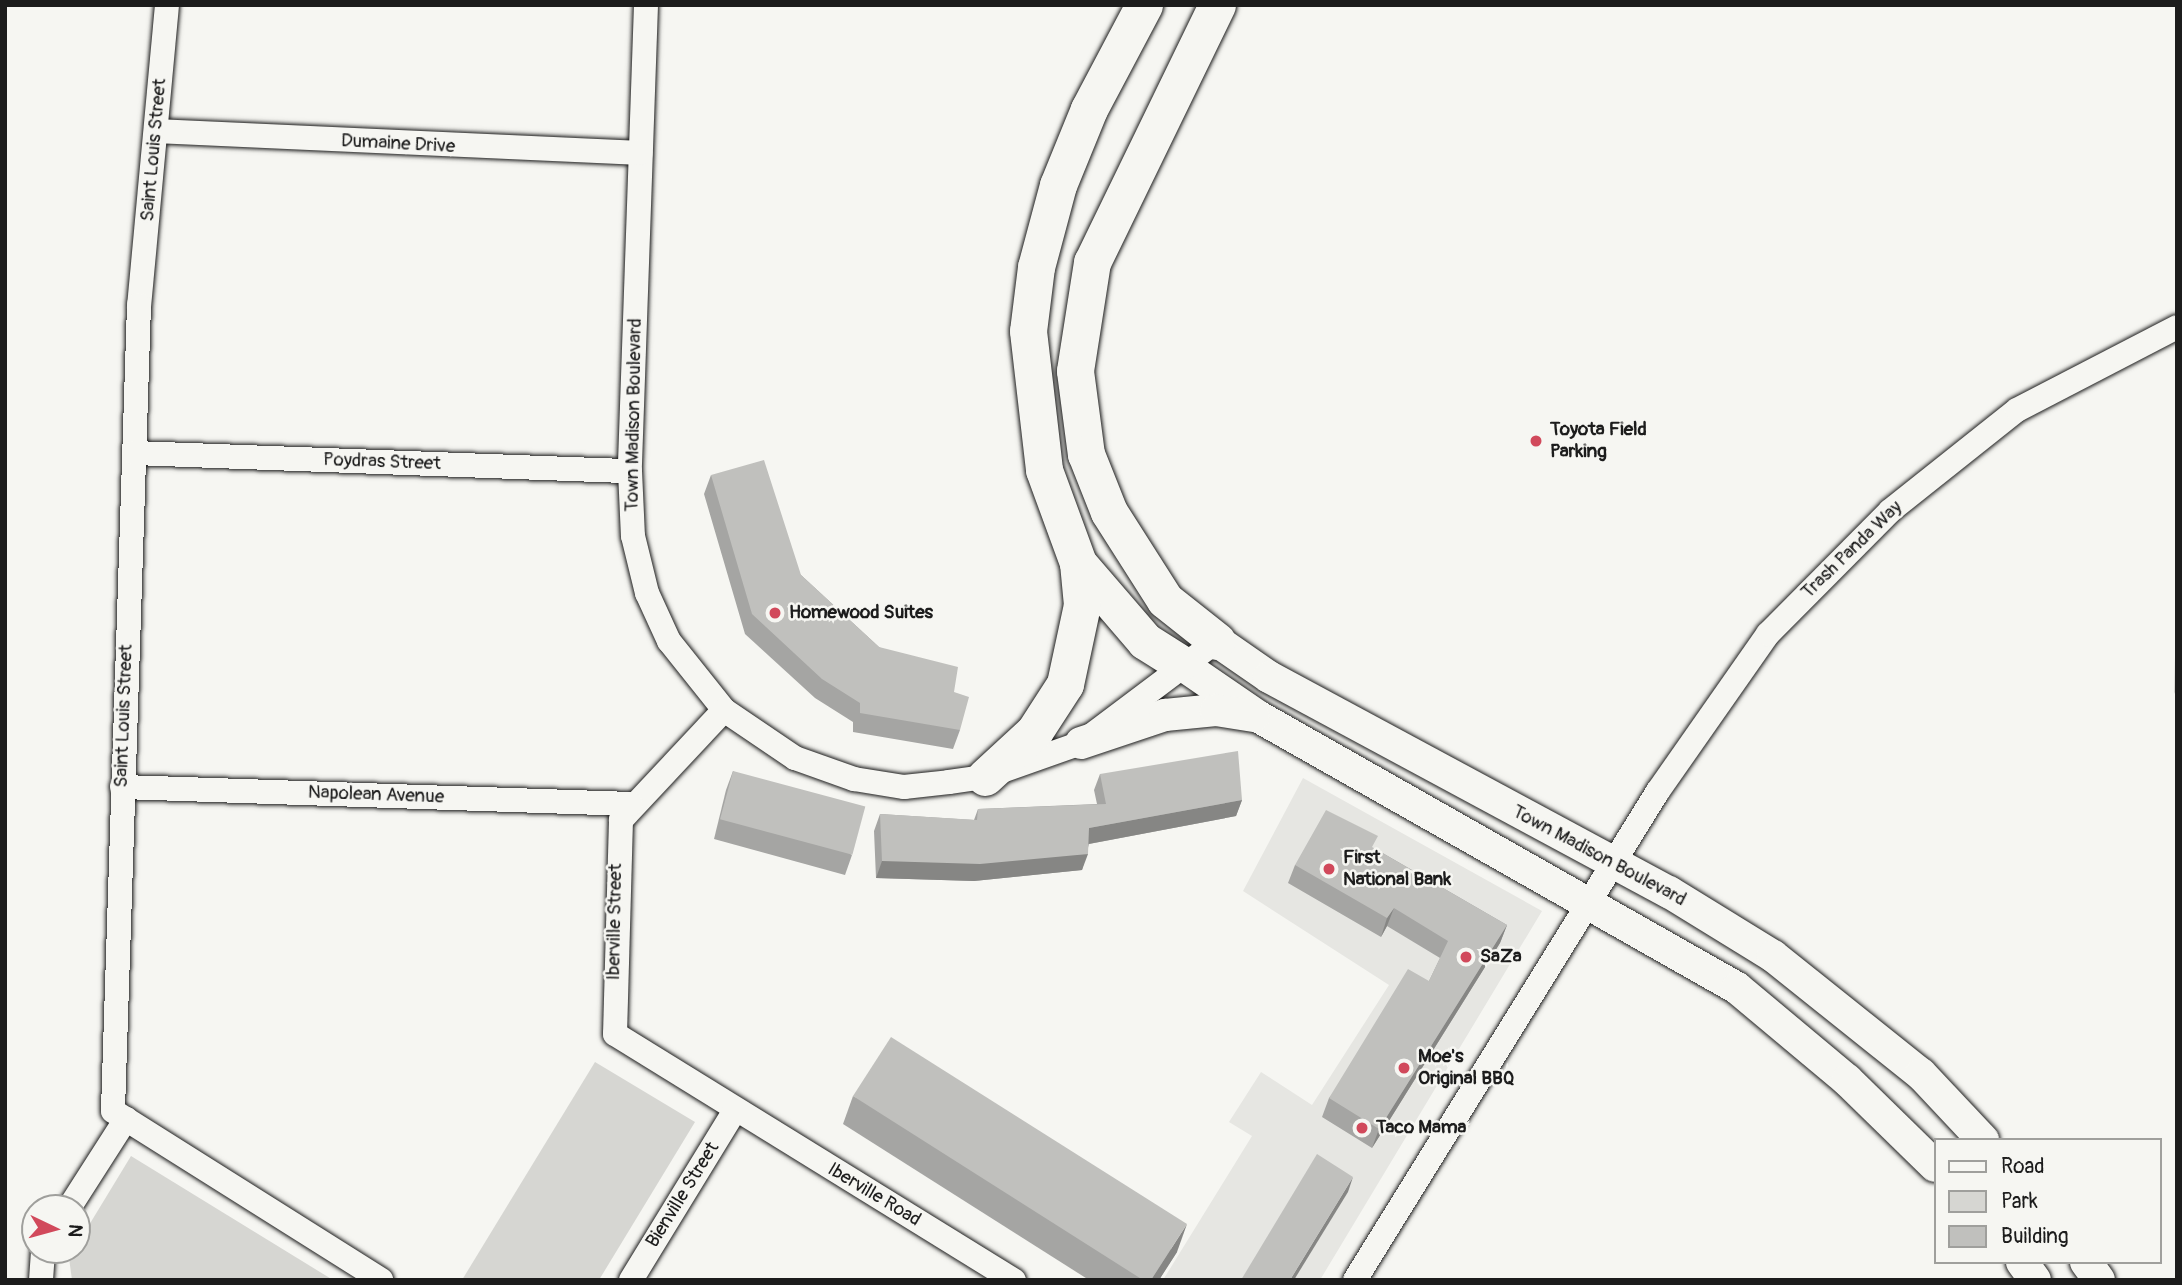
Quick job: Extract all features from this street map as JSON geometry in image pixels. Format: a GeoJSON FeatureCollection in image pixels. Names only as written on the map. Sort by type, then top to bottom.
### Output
{"type":"FeatureCollection","features":[{"type":"Feature","properties":{"kind":"highway"},"geometry":{"type":"LineString","coordinates":[[985,777],[1034,732],[1065,684],[1082,605],[1078,563],[1044,470],[1033,399],[1028,331],[1035,267],[1058,184],[1089,108],[1144,5]]}},
{"type":"Feature","properties":{"kind":"highway"},"geometry":{"type":"LineString","coordinates":[[1217,5],[1092,262],[1075,371],[1086,454],[1109,512],[1165,600],[1217,641]]}},
{"type":"Feature","properties":{"kind":"highway"},"geometry":{"type":"LineString","coordinates":[[1078,563],[1144,642],[1180,663]]}},
{"type":"Feature","properties":{"kind":"main road","name":"Town Madison Boulevard"},"geometry":{"type":"LineString","coordinates":[[1217,641],[1269,677],[1612,864],[1773,956],[1921,1074],[1981,1138]]}},
{"type":"Feature","properties":{"kind":"main road"},"geometry":{"type":"LineString","coordinates":[[1180,663],[1259,717],[1737,988],[1934,1165]]}},
{"type":"Feature","properties":{"kind":"main road"},"geometry":{"type":"LineString","coordinates":[[1081,743],[1165,715],[1216,710],[1259,717]]}},
{"type":"Feature","properties":{"kind":"main road"},"geometry":{"type":"LineString","coordinates":[[2023,1264],[2035,1280]]}},
{"type":"Feature","properties":{"kind":"main road"},"geometry":{"type":"LineString","coordinates":[[2087,1264],[2099,1280]]}},
{"type":"Feature","properties":{"kind":"street","name":"Saint Louis Street"},"geometry":{"type":"LineString","coordinates":[[126,1119],[113,1111],[112,1095],[139,304],[167,5]]}},
{"type":"Feature","properties":{"kind":"street","name":"Town Madison Boulevard"},"geometry":{"type":"LineString","coordinates":[[646,5],[630,471],[633,536],[647,593],[669,641],[724,710],[795,758],[854,779],[904,787],[985,777],[1081,743],[1180,663],[1217,641]]}},
{"type":"Feature","properties":{"kind":"street","name":"Dumaine Drive"},"geometry":{"type":"LineString","coordinates":[[156,131],[641,153]]}},
{"type":"Feature","properties":{"kind":"street","name":"Trash Panda Way"},"geometry":{"type":"LineString","coordinates":[[1587,905],[1768,634],[1890,511],[2017,410],[2177,327]]}},
{"type":"Feature","properties":{"kind":"street","name":"Poydras Street"},"geometry":{"type":"LineString","coordinates":[[134,453],[630,471]]}},
{"type":"Feature","properties":{"kind":"street","name":"Iberville Street"},"geometry":{"type":"LineString","coordinates":[[724,710],[631,804],[617,841],[615,1034],[735,1110]]}},
{"type":"Feature","properties":{"kind":"street","name":"Napolean Avenue"},"geometry":{"type":"LineString","coordinates":[[122,787],[631,804]]}},
{"type":"Feature","properties":{"kind":"street"},"geometry":{"type":"LineString","coordinates":[[1355,1280],[1587,905]]}},
{"type":"Feature","properties":{"kind":"street","name":"Bienville Street"},"geometry":{"type":"LineString","coordinates":[[631,1280],[735,1110]]}},
{"type":"Feature","properties":{"kind":"street","name":"Iberville Road"},"geometry":{"type":"LineString","coordinates":[[735,1110],[1014,1280]]}},
{"type":"Feature","properties":{"kind":"street"},"geometry":{"type":"LineString","coordinates":[[78,1194],[126,1119],[381,1280]]}},
{"type":"Feature","properties":{"kind":"shaded area"},"geometry":{"type":"Polygon","coordinates":[[[1303,778],[1542,911],[1320,1280],[1163,1280],[1252,1136],[1229,1122],[1261,1072],[1312,1105],[1389,985],[1243,891],[1303,778]]]}},
{"type":"Feature","properties":{"kind":"green space"},"geometry":{"type":"Polygon","coordinates":[[[2177,585],[2177,698],[2174,692],[2177,585]]]}},
{"type":"Feature","properties":{"kind":"green space"},"geometry":{"type":"Polygon","coordinates":[[[595,1062],[695,1122],[599,1280],[462,1280],[595,1062]]]}},
{"type":"Feature","properties":{"kind":"green space"},"geometry":{"type":"Polygon","coordinates":[[[131,1156],[333,1280],[72,1280],[70,1264],[91,1264],[91,1222],[131,1156]]]}},
{"type":"Feature","properties":{"kind":"building","name":"Homewood Suites"},"geometry":{"type":"Polygon","coordinates":[[[764,460],[801,575],[879,647],[958,667],[954,692],[969,697],[960,730],[860,713],[860,703],[822,679],[752,614],[711,475],[764,460]]]}},
{"type":"Feature","properties":{"kind":"building"},"geometry":{"type":"Polygon","coordinates":[[[1238,751],[1242,800],[1089,828],[1088,854],[980,864],[882,861],[880,814],[977,820],[978,809],[1106,804],[1100,774],[1238,751]]]}},
{"type":"Feature","properties":{"kind":"building"},"geometry":{"type":"Polygon","coordinates":[[[733,771],[865,806],[852,855],[720,819],[733,771]]]}},
{"type":"Feature","properties":{"kind":"building"},"geometry":{"type":"Polygon","coordinates":[[[1326,810],[1378,836],[1372,847],[1507,925],[1379,1129],[1329,1098],[1408,969],[1429,981],[1448,941],[1394,908],[1387,918],[1295,865],[1326,810]]]}},
{"type":"Feature","properties":{"kind":"building"},"geometry":{"type":"Polygon","coordinates":[[[891,1037],[1187,1224],[1151,1280],[1143,1280],[853,1096],[891,1037]]]}},
{"type":"Feature","properties":{"kind":"building"},"geometry":{"type":"Polygon","coordinates":[[[1317,1154],[1353,1177],[1290,1280],[1241,1280],[1317,1154]]]}},
{"type":"Feature","properties":{"kind":"place","name":"Toyota Field Parking"},"geometry":{"type":"Point","coordinates":[1536,441]}},
{"type":"Feature","properties":{"kind":"place","name":"Homewood Suites"},"geometry":{"type":"Point","coordinates":[775,613]}},
{"type":"Feature","properties":{"kind":"place","name":"First National Bank"},"geometry":{"type":"Point","coordinates":[1329,869]}},
{"type":"Feature","properties":{"kind":"place","name":"SaZa"},"geometry":{"type":"Point","coordinates":[1466,957]}},
{"type":"Feature","properties":{"kind":"place","name":"Moe's Original BBQ"},"geometry":{"type":"Point","coordinates":[1404,1068]}},
{"type":"Feature","properties":{"kind":"place","name":"Taco Mama"},"geometry":{"type":"Point","coordinates":[1362,1128]}}]}
